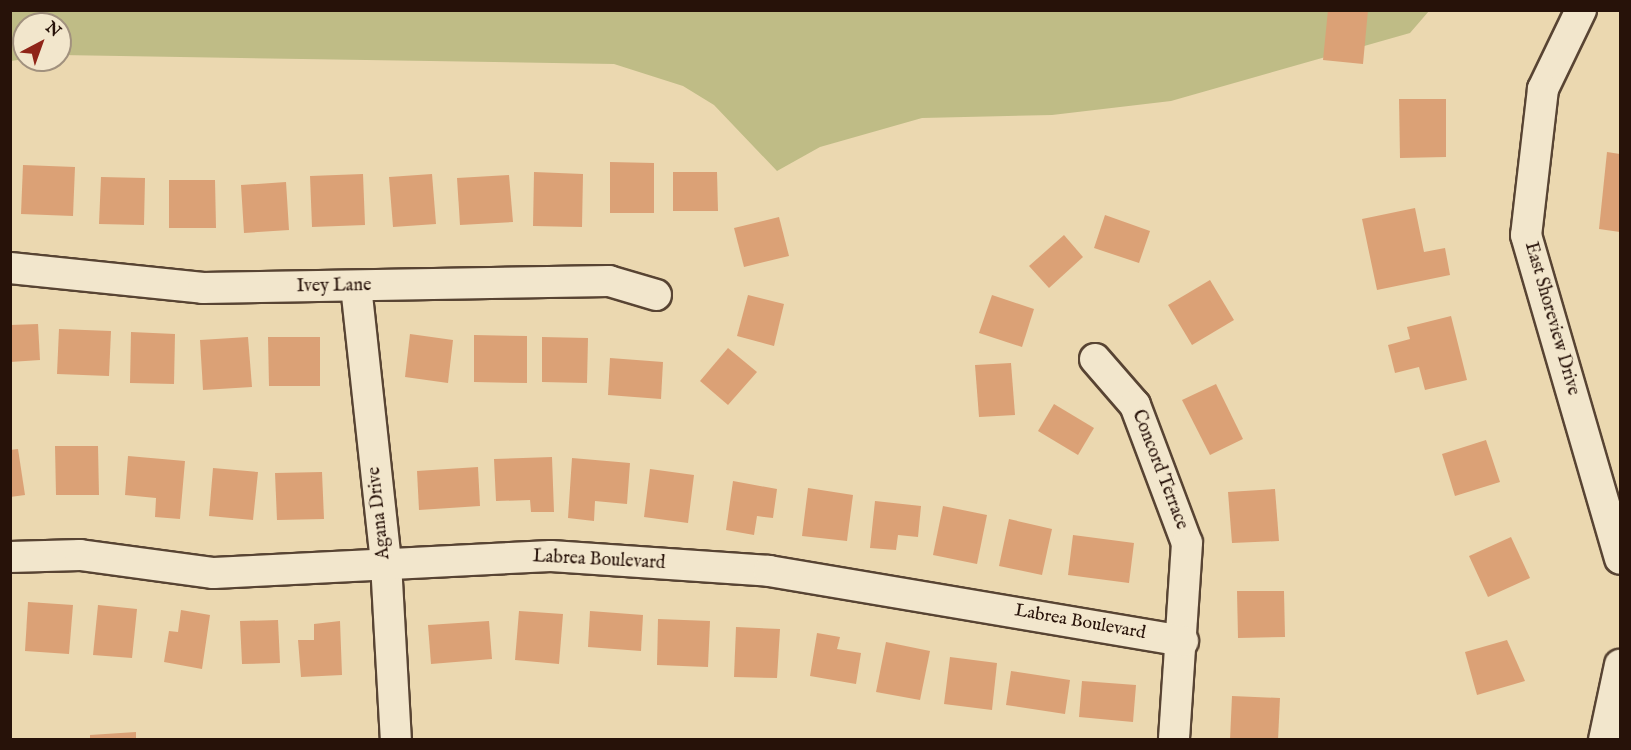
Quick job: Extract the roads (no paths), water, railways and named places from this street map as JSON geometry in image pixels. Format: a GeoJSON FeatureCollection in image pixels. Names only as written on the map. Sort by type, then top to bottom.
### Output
{"type":"FeatureCollection","features":[{"type":"Feature","properties":{"kind":"street","name":"East Shoreview Drive"},"geometry":{"type":"LineString","coordinates":[[1581,10],[1543,89],[1526,235],[1620,559]]}},
{"type":"Feature","properties":{"kind":"street","name":"Ivey Lane"},"geometry":{"type":"LineString","coordinates":[[10,268],[203,288],[609,281],[656,295]]}},
{"type":"Feature","properties":{"kind":"street","name":"Agana Drive"},"geometry":{"type":"LineString","coordinates":[[356,286],[386,563],[396,740]]}},
{"type":"Feature","properties":{"kind":"street","name":"Concord Terrace"},"geometry":{"type":"LineString","coordinates":[[1095,359],[1135,405],[1187,543],[1183,641],[1174,740]]}},
{"type":"Feature","properties":{"kind":"street","name":"Labrea Boulevard"},"geometry":{"type":"LineString","coordinates":[[10,557],[80,555],[214,573],[551,556],[770,571],[1183,641]]}},
{"type":"Feature","properties":{"kind":"street"},"geometry":{"type":"LineString","coordinates":[[1604,740],[1620,665]]}}]}
